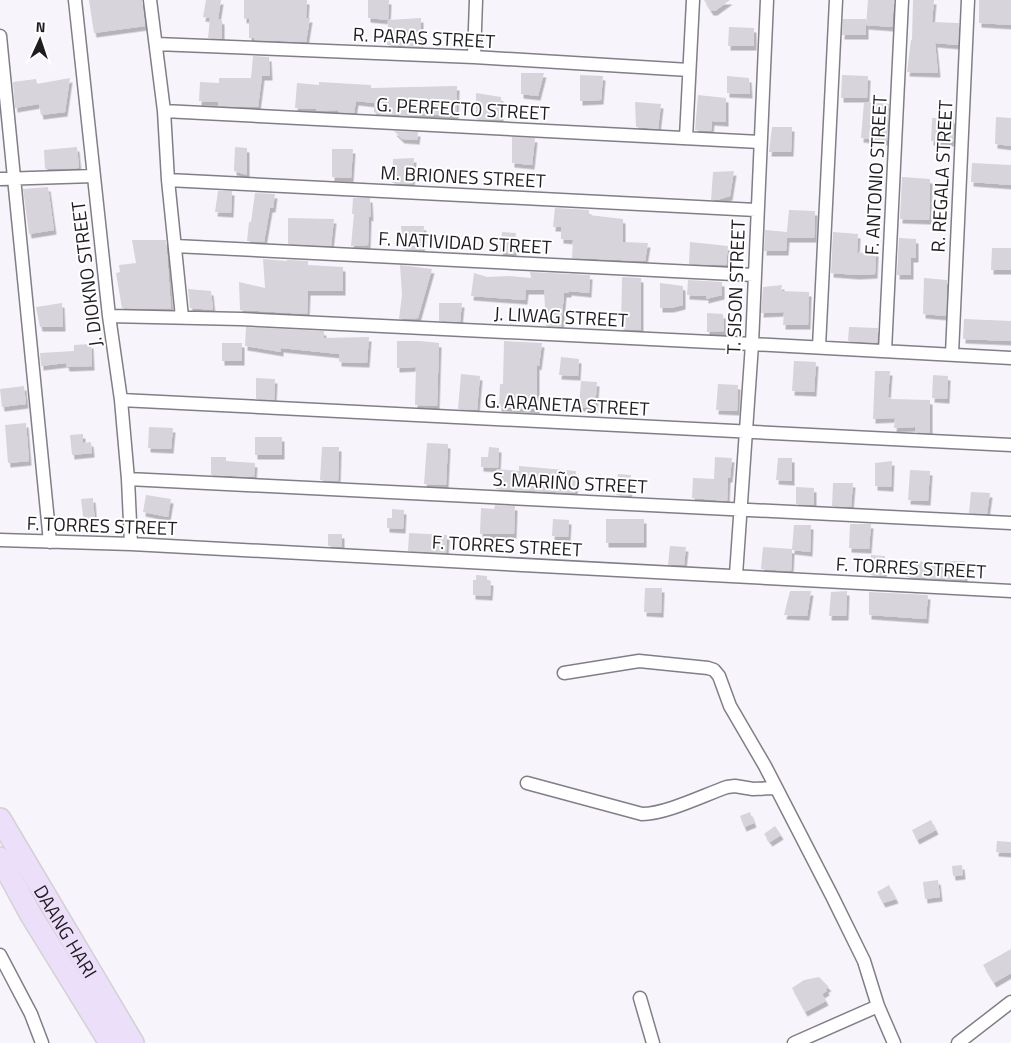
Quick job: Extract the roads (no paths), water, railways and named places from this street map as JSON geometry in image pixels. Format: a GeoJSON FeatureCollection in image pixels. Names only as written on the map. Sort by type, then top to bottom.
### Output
{"type":"FeatureCollection","features":[{"type":"Feature","properties":{"kind":"main road","name":"DAANG HARI"},"geometry":{"type":"LineString","coordinates":[[0,819],[133,1043]]}},
{"type":"Feature","properties":{"kind":"main road","name":"DAANG HARI"},"geometry":{"type":"LineString","coordinates":[[0,858],[31,915],[110,1043]]}},
{"type":"Feature","properties":{"kind":"street","name":"J. DIOKNO STREET"},"geometry":{"type":"LineString","coordinates":[[75,0],[109,316],[121,400],[128,479],[131,544]]}},
{"type":"Feature","properties":{"kind":"street"},"geometry":{"type":"LineString","coordinates":[[150,0],[164,111],[168,180],[182,317]]}},
{"type":"Feature","properties":{"kind":"street"},"geometry":{"type":"LineString","coordinates":[[474,57],[476,0]]}},
{"type":"Feature","properties":{"kind":"street"},"geometry":{"type":"LineString","coordinates":[[686,138],[693,0]]}},
{"type":"Feature","properties":{"kind":"street","name":"T. SISON STREET"},"geometry":{"type":"LineString","coordinates":[[736,575],[752,344],[756,210],[767,0]]}},
{"type":"Feature","properties":{"kind":"street"},"geometry":{"type":"LineString","coordinates":[[819,348],[836,0]]}},
{"type":"Feature","properties":{"kind":"street","name":"F. ANTONIO STREET"},"geometry":{"type":"LineString","coordinates":[[886,351],[902,0]]}},
{"type":"Feature","properties":{"kind":"street","name":"R. REGALA STREET"},"geometry":{"type":"LineString","coordinates":[[952,354],[968,0]]}},
{"type":"Feature","properties":{"kind":"street"},"geometry":{"type":"LineString","coordinates":[[0,36],[50,542]]}},
{"type":"Feature","properties":{"kind":"street","name":"R. PARAS STREET"},"geometry":{"type":"LineString","coordinates":[[156,44],[474,57],[690,70]]}},
{"type":"Feature","properties":{"kind":"street","name":"G. PERFECTO STREET"},"geometry":{"type":"LineString","coordinates":[[164,111],[760,142]]}},
{"type":"Feature","properties":{"kind":"street"},"geometry":{"type":"LineString","coordinates":[[0,179],[94,176]]}},
{"type":"Feature","properties":{"kind":"street","name":"M. BRIONES STREET"},"geometry":{"type":"LineString","coordinates":[[168,180],[756,210]]}},
{"type":"Feature","properties":{"kind":"street","name":"F. NATIVIDAD STREET"},"geometry":{"type":"LineString","coordinates":[[175,246],[754,275]]}},
{"type":"Feature","properties":{"kind":"street","name":"J. LIWAG STREET"},"geometry":{"type":"LineString","coordinates":[[109,316],[182,317],[1011,358]]}},
{"type":"Feature","properties":{"kind":"street","name":"G. ARANETA STREET"},"geometry":{"type":"LineString","coordinates":[[121,400],[1011,446]]}},
{"type":"Feature","properties":{"kind":"street","name":"S. MARIÑO STREET"},"geometry":{"type":"LineString","coordinates":[[128,479],[1011,523]]}},
{"type":"Feature","properties":{"kind":"street","name":"F. TORRES STREET"},"geometry":{"type":"LineString","coordinates":[[0,540],[131,544],[1011,591]]}},
{"type":"Feature","properties":{"kind":"street"},"geometry":{"type":"LineString","coordinates":[[564,673],[639,661],[714,670],[719,676],[730,706],[765,766],[864,961],[878,1006],[894,1043]]}},
{"type":"Feature","properties":{"kind":"street"},"geometry":{"type":"LineString","coordinates":[[527,783],[642,814],[651,814],[727,787],[775,788]]}},
{"type":"Feature","properties":{"kind":"street"},"geometry":{"type":"LineString","coordinates":[[0,955],[31,1014],[42,1043]]}},
{"type":"Feature","properties":{"kind":"street"},"geometry":{"type":"LineString","coordinates":[[640,998],[653,1043]]}},
{"type":"Feature","properties":{"kind":"street"},"geometry":{"type":"LineString","coordinates":[[958,1043],[1011,1002]]}},
{"type":"Feature","properties":{"kind":"street"},"geometry":{"type":"LineString","coordinates":[[794,1043],[878,1006]]}}]}
